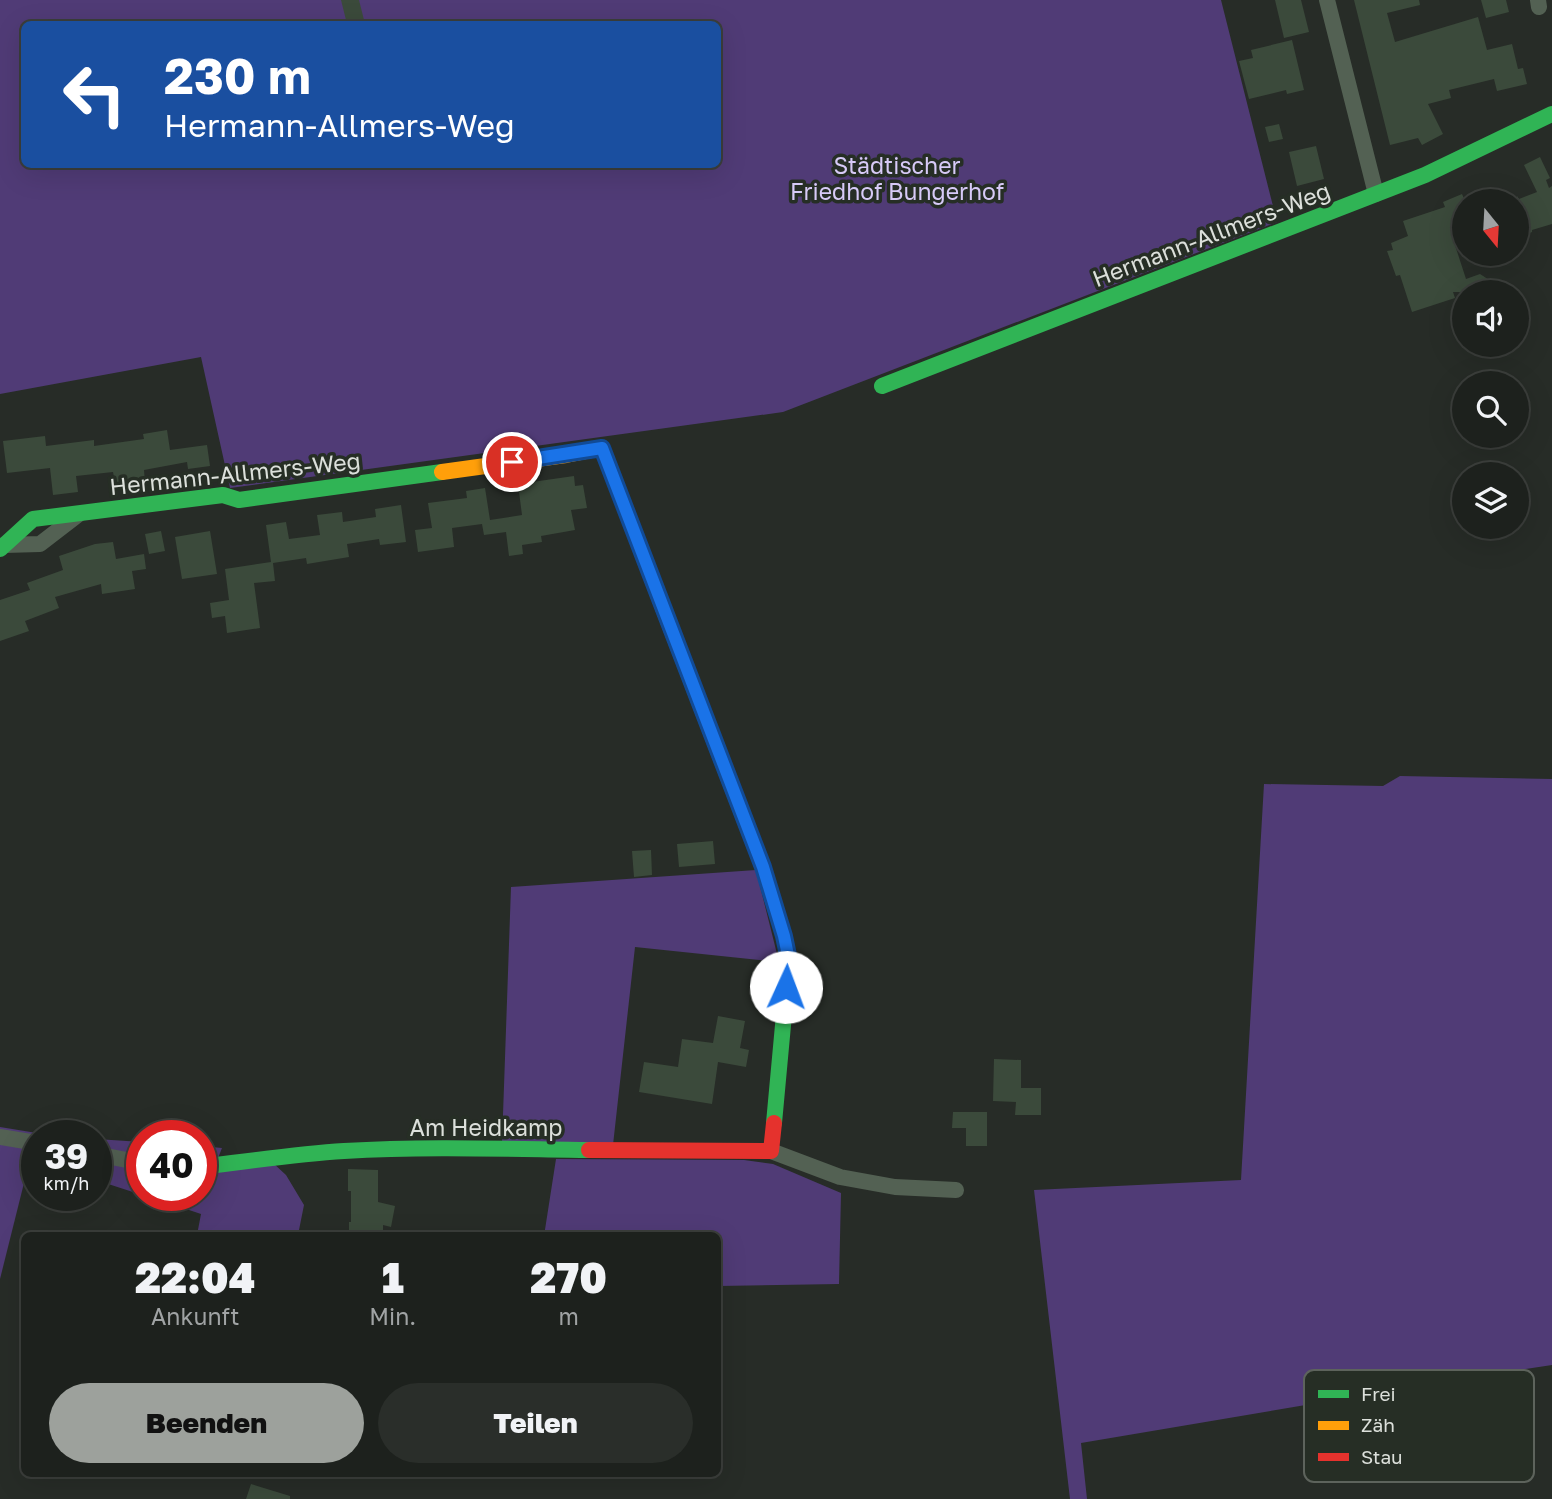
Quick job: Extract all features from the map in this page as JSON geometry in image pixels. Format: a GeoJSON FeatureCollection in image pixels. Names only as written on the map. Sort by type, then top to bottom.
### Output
{"type":"FeatureCollection","features":[{"type":"Feature","properties":{"kind":"street"},"geometry":{"type":"LineString","coordinates":[[1326,0],[1376,194]]}},
{"type":"Feature","properties":{"kind":"street","name":"Hermann-Allmers-Weg"},"geometry":{"type":"LineString","coordinates":[[882,386],[1425,175],[1552,114]]}},
{"type":"Feature","properties":{"kind":"street","name":"Hermann-Allmers-Weg"},"geometry":{"type":"LineString","coordinates":[[2,547],[33,519],[223,495],[239,500],[602,448],[763,867],[784,936],[789,960],[771,1151]]}},
{"type":"Feature","properties":{"kind":"street","name":"Hermann-Allmers-Weg"},"geometry":{"type":"LineString","coordinates":[[2,547],[40,544],[80,513]]}},
{"type":"Feature","properties":{"kind":"street"},"geometry":{"type":"LineString","coordinates":[[0,1137],[21,1140]]}},
{"type":"Feature","properties":{"kind":"street","name":"Am Heidkamp"},"geometry":{"type":"LineString","coordinates":[[217,1165],[344,1151],[771,1151],[840,1177],[895,1187],[956,1190]]}},
{"type":"Feature","properties":{"kind":"green space","name":"Städtischer Friedhof Bungerhof"},"geometry":{"type":"Polygon","coordinates":[[[0,0],[1221,0],[1277,222],[783,412],[230,488],[201,357],[0,394],[0,0]]]}},
{"type":"Feature","properties":{"kind":"green space"},"geometry":{"type":"Polygon","coordinates":[[[1400,776],[1552,779],[1552,1365],[1520,1370],[1304,1370],[1304,1405],[1081,1443],[1087,1499],[1070,1499],[1034,1190],[1241,1180],[1264,784],[1383,786],[1400,776]]]}},
{"type":"Feature","properties":{"kind":"green space"},"geometry":{"type":"Polygon","coordinates":[[[756,870],[779,962],[635,947],[613,1145],[502,1143],[511,887],[756,870]]]}},
{"type":"Feature","properties":{"kind":"green space"},"geometry":{"type":"Polygon","coordinates":[[[0,1127],[21,1130],[21,1195],[0,1279],[0,1127]]]}},
{"type":"Feature","properties":{"kind":"green space"},"geometry":{"type":"Polygon","coordinates":[[[112,1140],[126,1141],[126,1190],[112,1185],[112,1140]]]}},
{"type":"Feature","properties":{"kind":"green space"},"geometry":{"type":"Polygon","coordinates":[[[217,1148],[222,1148],[217,1161],[217,1148]]]}},
{"type":"Feature","properties":{"kind":"green space"},"geometry":{"type":"Polygon","coordinates":[[[556,1159],[744,1160],[773,1164],[841,1193],[839,1284],[721,1286],[721,1232],[545,1232],[556,1159]]]}},
{"type":"Feature","properties":{"kind":"green space"},"geometry":{"type":"Polygon","coordinates":[[[273,1163],[286,1175],[304,1205],[299,1232],[198,1232],[201,1214],[192,1211],[217,1211],[217,1170],[273,1163]]]}},
{"type":"Feature","properties":{"kind":"building"},"geometry":{"type":"Polygon","coordinates":[[[341,0],[359,0],[364,21],[346,21],[341,0]]]}},
{"type":"Feature","properties":{"kind":"building"},"geometry":{"type":"Polygon","coordinates":[[[1275,0],[1301,0],[1309,32],[1284,38],[1275,0]]]}},
{"type":"Feature","properties":{"kind":"building"},"geometry":{"type":"Polygon","coordinates":[[[1354,0],[1419,0],[1420,5],[1387,13],[1395,42],[1478,17],[1487,50],[1512,44],[1518,69],[1523,68],[1527,84],[1497,91],[1494,79],[1449,90],[1451,98],[1428,104],[1443,134],[1422,145],[1418,138],[1390,145],[1354,0]]]}},
{"type":"Feature","properties":{"kind":"building"},"geometry":{"type":"Polygon","coordinates":[[[1481,0],[1506,0],[1509,12],[1486,18],[1481,0]]]}},
{"type":"Feature","properties":{"kind":"building"},"geometry":{"type":"Polygon","coordinates":[[[1292,40],[1304,90],[1287,94],[1286,90],[1249,99],[1239,61],[1253,58],[1251,50],[1292,40]]]}},
{"type":"Feature","properties":{"kind":"building"},"geometry":{"type":"Polygon","coordinates":[[[1279,124],[1283,139],[1269,142],[1265,127],[1279,124]]]}},
{"type":"Feature","properties":{"kind":"building"},"geometry":{"type":"Polygon","coordinates":[[[1316,146],[1324,179],[1297,186],[1289,152],[1316,146]]]}},
{"type":"Feature","properties":{"kind":"building"},"geometry":{"type":"Polygon","coordinates":[[[1540,157],[1550,178],[1546,180],[1549,188],[1552,186],[1552,224],[1530,233],[1530,195],[1537,192],[1524,165],[1540,157]]]}},
{"type":"Feature","properties":{"kind":"building"},"geometry":{"type":"Polygon","coordinates":[[[1452,198],[1452,266],[1462,266],[1466,279],[1480,274],[1489,280],[1452,280],[1452,299],[1412,312],[1400,275],[1396,276],[1387,251],[1393,250],[1391,243],[1408,236],[1403,221],[1445,207],[1443,202],[1452,198]]]}},
{"type":"Feature","properties":{"kind":"building"},"geometry":{"type":"Polygon","coordinates":[[[167,430],[170,450],[207,445],[210,466],[188,469],[187,462],[144,470],[145,483],[128,485],[127,481],[115,482],[113,472],[76,476],[78,492],[53,495],[50,468],[7,473],[3,441],[45,436],[46,446],[94,440],[94,446],[144,439],[143,434],[167,430]]]}},
{"type":"Feature","properties":{"kind":"building"},"geometry":{"type":"Polygon","coordinates":[[[574,476],[575,486],[583,485],[587,508],[571,510],[575,530],[541,536],[542,542],[522,545],[523,554],[509,556],[506,532],[484,535],[482,524],[452,528],[454,547],[418,552],[415,530],[432,528],[428,503],[467,498],[466,491],[485,488],[490,520],[522,515],[518,484],[574,476]]]}},
{"type":"Feature","properties":{"kind":"building"},"geometry":{"type":"Polygon","coordinates":[[[401,505],[406,542],[380,545],[379,539],[347,544],[349,557],[307,564],[306,558],[273,563],[275,581],[254,583],[260,628],[227,633],[225,616],[212,618],[210,603],[229,600],[225,569],[271,562],[266,525],[286,522],[289,539],[320,535],[317,515],[342,512],[343,522],[376,517],[375,509],[401,505]]]}},
{"type":"Feature","properties":{"kind":"building"},"geometry":{"type":"Polygon","coordinates":[[[161,531],[165,551],[149,554],[145,534],[161,531]]]}},
{"type":"Feature","properties":{"kind":"building"},"geometry":{"type":"Polygon","coordinates":[[[210,531],[217,574],[182,579],[175,537],[210,531]]]}},
{"type":"Feature","properties":{"kind":"building"},"geometry":{"type":"Polygon","coordinates":[[[113,542],[116,559],[144,554],[146,569],[132,571],[135,589],[102,594],[101,584],[55,597],[59,608],[25,621],[29,631],[0,641],[0,600],[30,590],[27,583],[63,570],[59,556],[95,544],[113,542]]]}},
{"type":"Feature","properties":{"kind":"building"},"geometry":{"type":"Polygon","coordinates":[[[713,841],[715,864],[679,867],[677,844],[713,841]]]}},
{"type":"Feature","properties":{"kind":"building"},"geometry":{"type":"Polygon","coordinates":[[[651,850],[652,875],[634,877],[632,851],[651,850]]]}},
{"type":"Feature","properties":{"kind":"building"},"geometry":{"type":"Polygon","coordinates":[[[718,1016],[745,1021],[740,1048],[749,1050],[746,1067],[718,1062],[712,1104],[639,1092],[644,1062],[678,1067],[682,1039],[713,1043],[718,1016]]]}},
{"type":"Feature","properties":{"kind":"building"},"geometry":{"type":"Polygon","coordinates":[[[994,1059],[1021,1060],[1021,1088],[1041,1088],[1041,1115],[1015,1115],[1016,1102],[993,1101],[994,1059]]]}},
{"type":"Feature","properties":{"kind":"building"},"geometry":{"type":"Polygon","coordinates":[[[953,1112],[987,1112],[987,1146],[966,1146],[966,1128],[952,1128],[953,1112]]]}},
{"type":"Feature","properties":{"kind":"building"},"geometry":{"type":"Polygon","coordinates":[[[348,1169],[378,1170],[378,1202],[395,1206],[391,1227],[383,1225],[383,1232],[349,1232],[351,1191],[348,1191],[348,1169]]]}},
{"type":"Feature","properties":{"kind":"building"},"geometry":{"type":"Polygon","coordinates":[[[251,1484],[290,1496],[290,1499],[246,1499],[251,1484]]]}},
{"type":"Feature","properties":{"kind":"traffic: fast"},"geometry":{"type":"LineString","coordinates":[[882,386],[1425,175],[1552,114]]}},
{"type":"Feature","properties":{"kind":"traffic: fast"},"geometry":{"type":"LineString","coordinates":[[0,549],[33,519],[223,495],[239,500],[442,472]]}},
{"type":"Feature","properties":{"kind":"traffic: fast"},"geometry":{"type":"LineString","coordinates":[[673,634],[763,868],[789,960],[774,1123]]}},
{"type":"Feature","properties":{"kind":"traffic: fast"},"geometry":{"type":"LineString","coordinates":[[217,1165],[375,1149],[589,1150]]}},
{"type":"Feature","properties":{"kind":"traffic: slow"},"geometry":{"type":"LineString","coordinates":[[442,472],[602,448],[673,634]]}},
{"type":"Feature","properties":{"kind":"traffic: jam"},"geometry":{"type":"LineString","coordinates":[[589,1150],[771,1151],[774,1123]]}},
{"type":"Feature","properties":{"kind":"route"},"geometry":{"type":"LineString","coordinates":[[512,462],[602,448],[763,867],[789,960],[786,987]]}}]}
